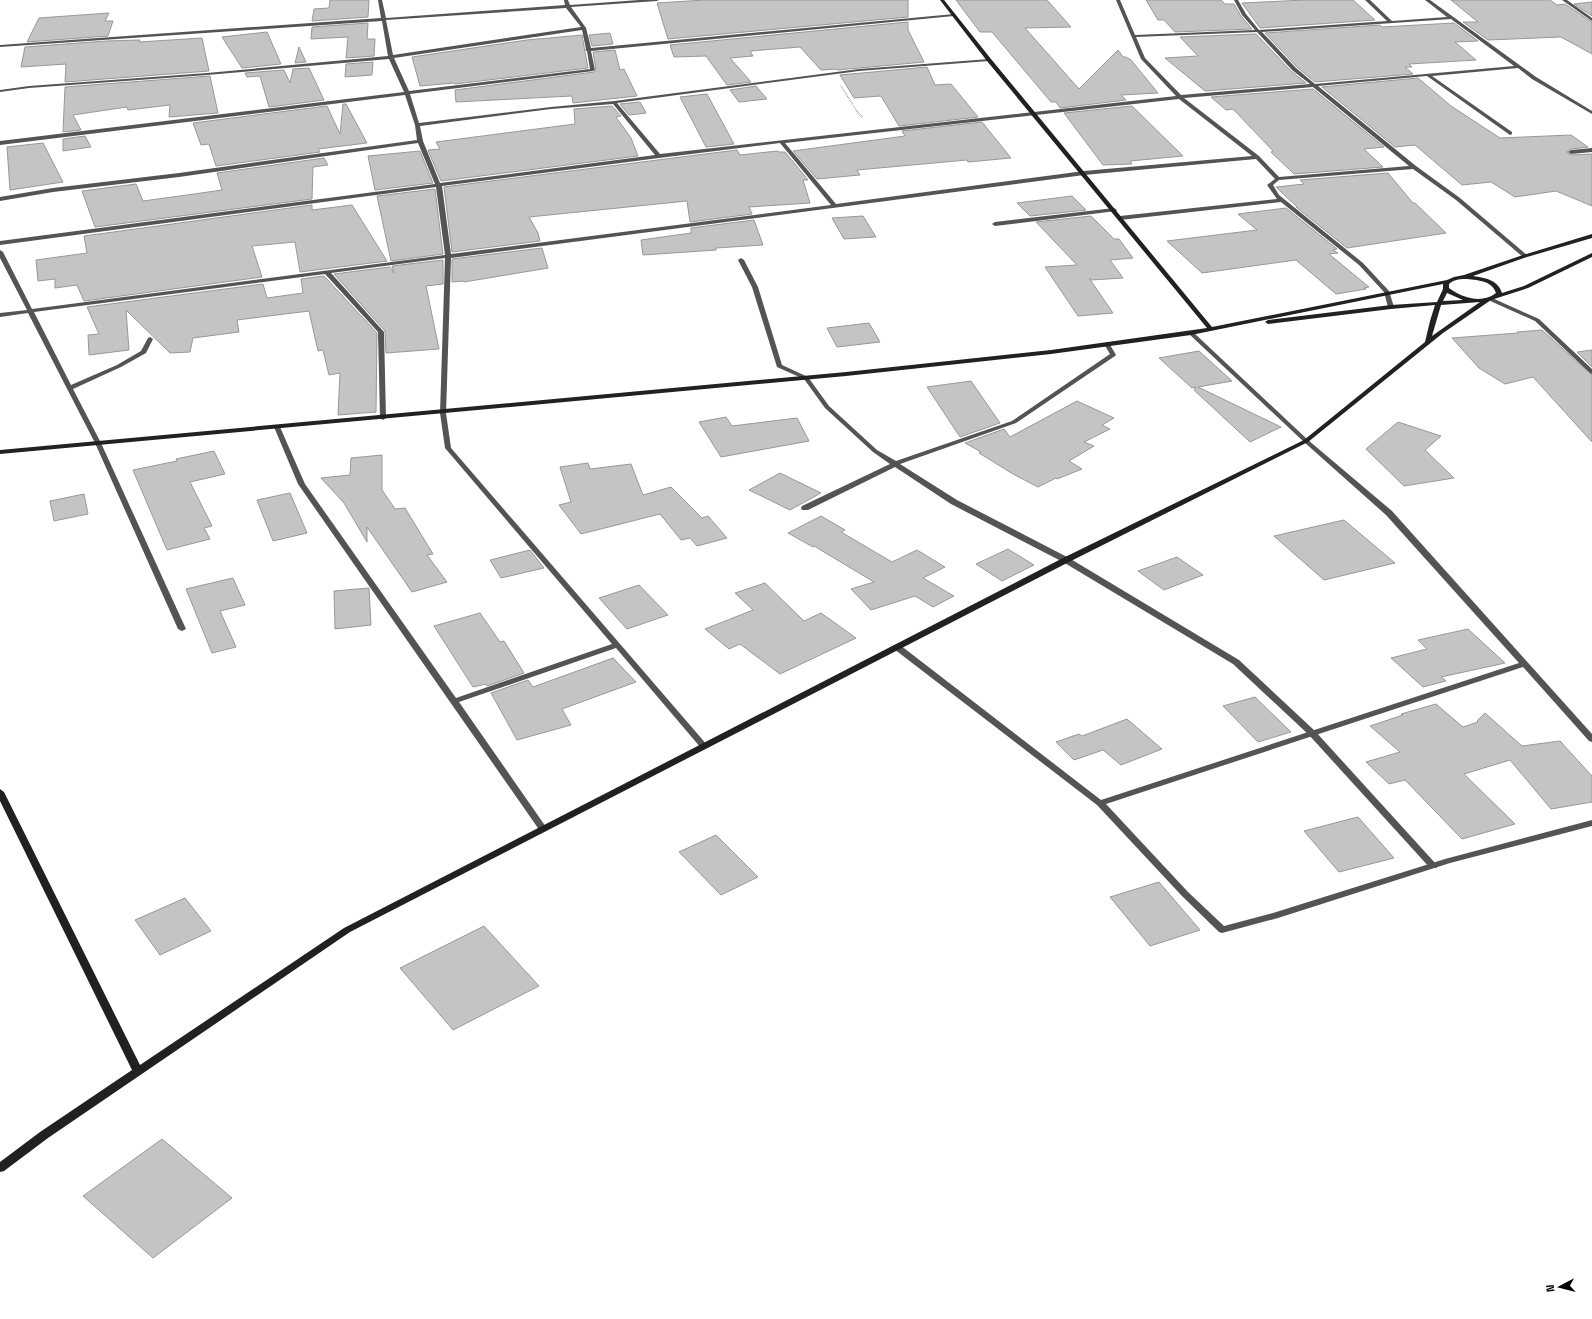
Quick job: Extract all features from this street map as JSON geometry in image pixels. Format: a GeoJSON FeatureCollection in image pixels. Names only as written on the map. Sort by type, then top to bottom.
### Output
{"type":"FeatureCollection","features":[{"type":"Feature","properties":{"kind":"street"},"geometry":{"type":"LineString","coordinates":[[380,0],[382,19],[390,57],[407,92],[417,125],[420,141],[439,186],[448,257],[442,412],[448,448],[704,746]]}},
{"type":"Feature","properties":{"kind":"street"},"geometry":{"type":"LineString","coordinates":[[0,143],[593,70],[587,50],[584,28],[568,7],[566,0]]}},
{"type":"Feature","properties":{"kind":"street"},"geometry":{"type":"LineString","coordinates":[[0,46],[657,0]]}},
{"type":"Feature","properties":{"kind":"street"},"geometry":{"type":"LineString","coordinates":[[942,0],[989,60],[1084,173],[1211,329]]}},
{"type":"Feature","properties":{"kind":"street"},"geometry":{"type":"LineString","coordinates":[[1118,0],[1143,59],[1180,97],[1257,157],[1278,179]]}},
{"type":"Feature","properties":{"kind":"street"},"geometry":{"type":"LineString","coordinates":[[1236,0],[1244,14],[1258,32],[1313,86],[1414,167],[1458,199],[1525,256]]}},
{"type":"Feature","properties":{"kind":"street"},"geometry":{"type":"LineString","coordinates":[[1367,0],[1391,22]]}},
{"type":"Feature","properties":{"kind":"street"},"geometry":{"type":"LineString","coordinates":[[1427,0],[1518,67],[1592,113]]}},
{"type":"Feature","properties":{"kind":"street"},"geometry":{"type":"LineString","coordinates":[[1564,0],[1592,20]]}},
{"type":"Feature","properties":{"kind":"street"},"geometry":{"type":"LineString","coordinates":[[587,50],[954,15]]}},
{"type":"Feature","properties":{"kind":"street"},"geometry":{"type":"LineString","coordinates":[[1585,16],[1592,15]]}},
{"type":"Feature","properties":{"kind":"street"},"geometry":{"type":"LineString","coordinates":[[1133,36],[1258,32],[1452,18]]}},
{"type":"Feature","properties":{"kind":"street"},"geometry":{"type":"LineString","coordinates":[[0,91],[29,87],[207,74],[390,57],[584,28]]}},
{"type":"Feature","properties":{"kind":"street"},"geometry":{"type":"LineString","coordinates":[[417,125],[551,108],[614,102],[834,73],[926,64],[989,60]]}},
{"type":"Feature","properties":{"kind":"street"},"geometry":{"type":"LineString","coordinates":[[0,244],[659,156],[881,130],[1180,97],[1518,67]]}},
{"type":"Feature","properties":{"kind":"street"},"geometry":{"type":"LineString","coordinates":[[1428,75],[1510,133]]}},
{"type":"Feature","properties":{"kind":"street"},"geometry":{"type":"LineString","coordinates":[[614,102],[659,156]]}},
{"type":"Feature","properties":{"kind":"street"},"geometry":{"type":"LineString","coordinates":[[0,199],[53,190],[179,175],[420,141]]}},
{"type":"Feature","properties":{"kind":"street"},"geometry":{"type":"LineString","coordinates":[[782,142],[835,206]]}},
{"type":"Feature","properties":{"kind":"street"},"geometry":{"type":"LineString","coordinates":[[1571,152],[1592,150]]}},
{"type":"Feature","properties":{"kind":"street"},"geometry":{"type":"LineString","coordinates":[[0,315],[1084,173],[1257,157]]}},
{"type":"Feature","properties":{"kind":"street"},"geometry":{"type":"LineString","coordinates":[[1391,306],[1387,292],[1361,264],[1276,196],[1270,185],[1278,179],[1414,167]]}},
{"type":"Feature","properties":{"kind":"street"},"geometry":{"type":"LineString","coordinates":[[1120,218],[1282,200]]}},
{"type":"Feature","properties":{"kind":"street"},"geometry":{"type":"LineString","coordinates":[[995,224],[1114,210]]}},
{"type":"Feature","properties":{"kind":"street"},"geometry":{"type":"LineString","coordinates":[[0,452],[806,378],[1051,352],[1191,333],[1387,292],[1449,281],[1592,236]]}},
{"type":"Feature","properties":{"kind":"street"},"geometry":{"type":"LineString","coordinates":[[0,252],[98,443],[182,628]]}},
{"type":"Feature","properties":{"kind":"street"},"geometry":{"type":"LineString","coordinates":[[1211,329],[1391,306],[1438,304],[1492,298],[1526,287],[1592,255]]}},
{"type":"Feature","properties":{"kind":"street"},"geometry":{"type":"LineString","coordinates":[[741,260],[755,287],[779,366],[806,378],[827,407],[875,451],[954,502],[1066,560],[1236,662],[1312,733],[1433,866]]}},
{"type":"Feature","properties":{"kind":"street"},"geometry":{"type":"LineString","coordinates":[[326,272],[381,332],[383,418]]}},
{"type":"Feature","properties":{"kind":"street"},"geometry":{"type":"LineString","coordinates":[[0,1168],[44,1135],[347,930],[1066,560],[1306,441],[1334,421],[1428,342],[1466,313],[1499,293],[1498,289],[1493,284],[1465,277]]}},
{"type":"Feature","properties":{"kind":"street"},"geometry":{"type":"LineString","coordinates":[[1428,342],[1430,326],[1438,304],[1446,289],[1446,284],[1449,281]]}},
{"type":"Feature","properties":{"kind":"street"},"geometry":{"type":"LineString","coordinates":[[1446,289],[1459,297],[1480,300]]}},
{"type":"Feature","properties":{"kind":"street"},"geometry":{"type":"LineString","coordinates":[[1492,298],[1537,320],[1592,372]]}},
{"type":"Feature","properties":{"kind":"street"},"geometry":{"type":"LineString","coordinates":[[1191,333],[1306,441],[1389,513],[1592,739]]}},
{"type":"Feature","properties":{"kind":"street"},"geometry":{"type":"LineString","coordinates":[[70,388],[118,366],[144,352],[150,339]]}},
{"type":"Feature","properties":{"kind":"street"},"geometry":{"type":"LineString","coordinates":[[805,508],[895,464],[1014,422],[1113,355],[1107,344]]}},
{"type":"Feature","properties":{"kind":"street"},"geometry":{"type":"LineString","coordinates":[[277,427],[302,484],[543,829]]}},
{"type":"Feature","properties":{"kind":"street"},"geometry":{"type":"LineString","coordinates":[[454,701],[617,645]]}},
{"type":"Feature","properties":{"kind":"street"},"geometry":{"type":"LineString","coordinates":[[897,647],[1100,802],[1185,894],[1222,930],[1275,916],[1433,866],[1592,823]]}},
{"type":"Feature","properties":{"kind":"street"},"geometry":{"type":"LineString","coordinates":[[1100,802],[1525,664]]}},
{"type":"Feature","properties":{"kind":"street"},"geometry":{"type":"LineString","coordinates":[[0,792],[138,1071]]}},
{"type":"Feature","properties":{"kind":"path"},"geometry":{"type":"LineString","coordinates":[[834,73],[858,113],[881,130]]}},
{"type":"Feature","properties":{"kind":"building"},"geometry":{"type":"Polygon","coordinates":[[[330,0],[369,0],[368,17],[312,21],[314,9],[329,8],[330,0]]]}},
{"type":"Feature","properties":{"kind":"building"},"geometry":{"type":"Polygon","coordinates":[[[704,0],[908,0],[908,17],[668,39],[657,3],[704,0]]]}},
{"type":"Feature","properties":{"kind":"building"},"geometry":{"type":"Polygon","coordinates":[[[956,0],[1047,0],[1071,27],[1025,28],[1079,89],[1118,50],[1123,57],[1131,60],[1158,93],[1121,95],[1126,100],[1060,108],[1056,102],[1051,102],[992,32],[980,32],[956,0]]]}},
{"type":"Feature","properties":{"kind":"building"},"geometry":{"type":"Polygon","coordinates":[[[1146,0],[1221,0],[1225,4],[1234,4],[1241,16],[1252,29],[1175,32],[1164,20],[1158,20],[1146,0]]]}},
{"type":"Feature","properties":{"kind":"building"},"geometry":{"type":"Polygon","coordinates":[[[1305,0],[1353,0],[1375,20],[1260,28],[1242,3],[1305,0]]]}},
{"type":"Feature","properties":{"kind":"building"},"geometry":{"type":"Polygon","coordinates":[[[1451,0],[1550,0],[1557,5],[1565,4],[1592,22],[1592,54],[1561,37],[1488,40],[1463,22],[1478,22],[1451,0]]]}},
{"type":"Feature","properties":{"kind":"building"},"geometry":{"type":"Polygon","coordinates":[[[1592,2],[1592,16],[1574,4],[1592,2]]]}},
{"type":"Feature","properties":{"kind":"building"},"geometry":{"type":"Polygon","coordinates":[[[109,13],[105,21],[113,21],[108,36],[27,42],[39,18],[109,13]]]}},
{"type":"Feature","properties":{"kind":"building"},"geometry":{"type":"Polygon","coordinates":[[[908,22],[908,30],[924,62],[837,70],[821,70],[800,47],[750,51],[753,56],[730,58],[751,82],[727,85],[706,56],[674,57],[670,45],[908,22]]]}},
{"type":"Feature","properties":{"kind":"building"},"geometry":{"type":"Polygon","coordinates":[[[368,23],[367,39],[375,39],[374,56],[346,58],[348,37],[311,39],[312,27],[368,23]]]}},
{"type":"Feature","properties":{"kind":"building"},"geometry":{"type":"Polygon","coordinates":[[[1454,23],[1478,41],[1455,42],[1476,60],[1409,64],[1412,67],[1405,67],[1413,74],[1315,82],[1297,67],[1265,33],[1380,25],[1382,27],[1454,23]]]}},
{"type":"Feature","properties":{"kind":"building"},"geometry":{"type":"Polygon","coordinates":[[[267,32],[281,64],[242,68],[222,37],[267,32]]]}},
{"type":"Feature","properties":{"kind":"building"},"geometry":{"type":"Polygon","coordinates":[[[610,33],[613,44],[592,46],[589,35],[610,33]]]}},
{"type":"Feature","properties":{"kind":"building"},"geometry":{"type":"Polygon","coordinates":[[[1256,34],[1291,71],[1306,83],[1205,91],[1165,58],[1198,56],[1180,37],[1256,34]]]}},
{"type":"Feature","properties":{"kind":"building"},"geometry":{"type":"Polygon","coordinates":[[[582,35],[588,68],[455,84],[420,86],[412,57],[527,40],[582,35]]]}},
{"type":"Feature","properties":{"kind":"building"},"geometry":{"type":"Polygon","coordinates":[[[202,38],[209,71],[65,82],[66,64],[21,67],[25,47],[106,41],[140,40],[139,42],[202,38]]]}},
{"type":"Feature","properties":{"kind":"building"},"geometry":{"type":"Polygon","coordinates":[[[299,47],[306,62],[295,63],[299,47]]]}},
{"type":"Feature","properties":{"kind":"building"},"geometry":{"type":"Polygon","coordinates":[[[615,50],[620,70],[624,69],[637,96],[573,103],[572,96],[456,102],[455,90],[594,72],[596,70],[593,52],[615,50]]]}},
{"type":"Feature","properties":{"kind":"building"},"geometry":{"type":"Polygon","coordinates":[[[373,62],[372,75],[345,77],[346,64],[373,62]]]}},
{"type":"Feature","properties":{"kind":"building"},"geometry":{"type":"Polygon","coordinates":[[[927,67],[935,85],[951,84],[978,117],[899,126],[881,96],[854,98],[840,75],[927,67]]]}},
{"type":"Feature","properties":{"kind":"building"},"geometry":{"type":"Polygon","coordinates":[[[309,68],[324,100],[269,107],[260,76],[247,77],[245,73],[284,70],[290,83],[293,69],[309,68]]]}},
{"type":"Feature","properties":{"kind":"building"},"geometry":{"type":"Polygon","coordinates":[[[210,76],[218,113],[169,117],[170,105],[128,110],[127,107],[73,115],[81,130],[63,132],[65,87],[210,76]]]}},
{"type":"Feature","properties":{"kind":"building"},"geometry":{"type":"Polygon","coordinates":[[[1418,78],[1451,106],[1500,138],[1571,135],[1588,147],[1571,149],[1567,152],[1571,155],[1592,154],[1592,206],[1556,191],[1515,197],[1491,182],[1462,185],[1415,145],[1395,147],[1322,87],[1418,78]]]}},
{"type":"Feature","properties":{"kind":"building"},"geometry":{"type":"Polygon","coordinates":[[[756,86],[767,99],[739,102],[730,90],[756,86]]]}},
{"type":"Feature","properties":{"kind":"building"},"geometry":{"type":"Polygon","coordinates":[[[1313,89],[1384,147],[1364,149],[1383,167],[1294,174],[1271,152],[1273,151],[1233,109],[1226,110],[1211,97],[1313,89]]]}},
{"type":"Feature","properties":{"kind":"building"},"geometry":{"type":"Polygon","coordinates":[[[707,94],[734,144],[706,147],[680,97],[707,94]]]}},
{"type":"Feature","properties":{"kind":"building"},"geometry":{"type":"Polygon","coordinates":[[[640,102],[646,113],[629,115],[620,104],[640,102]]]}},
{"type":"Feature","properties":{"kind":"building"},"geometry":{"type":"Polygon","coordinates":[[[343,104],[346,104],[367,143],[318,149],[320,152],[216,166],[209,144],[201,145],[193,123],[327,106],[340,134],[343,104]]]}},
{"type":"Feature","properties":{"kind":"building"},"geometry":{"type":"Polygon","coordinates":[[[612,106],[621,116],[616,117],[631,138],[638,156],[441,181],[428,150],[440,149],[436,142],[575,124],[574,109],[612,106]]]}},
{"type":"Feature","properties":{"kind":"building"},"geometry":{"type":"Polygon","coordinates":[[[1132,106],[1183,156],[1130,161],[1132,164],[1103,165],[1064,113],[1132,106]]]}},
{"type":"Feature","properties":{"kind":"building"},"geometry":{"type":"Polygon","coordinates":[[[982,122],[1011,158],[968,162],[967,160],[857,170],[860,175],[817,179],[793,151],[905,136],[902,131],[982,122]]]}},
{"type":"Feature","properties":{"kind":"building"},"geometry":{"type":"Polygon","coordinates":[[[85,136],[91,147],[63,151],[63,139],[85,136]]]}},
{"type":"Feature","properties":{"kind":"building"},"geometry":{"type":"Polygon","coordinates":[[[43,143],[63,182],[10,190],[7,147],[43,143]]]}},
{"type":"Feature","properties":{"kind":"building"},"geometry":{"type":"Polygon","coordinates":[[[737,150],[740,155],[777,151],[785,152],[808,180],[803,180],[810,203],[749,207],[752,214],[690,222],[687,201],[529,217],[538,233],[540,241],[452,252],[444,187],[737,150]]]}},
{"type":"Feature","properties":{"kind":"building"},"geometry":{"type":"Polygon","coordinates":[[[420,151],[433,183],[375,190],[368,156],[420,151]]]}},
{"type":"Feature","properties":{"kind":"building"},"geometry":{"type":"Polygon","coordinates":[[[324,158],[328,165],[313,167],[312,199],[95,227],[82,191],[136,184],[143,201],[187,195],[222,190],[217,173],[324,158]]]}},
{"type":"Feature","properties":{"kind":"building"},"geometry":{"type":"Polygon","coordinates":[[[1388,173],[1413,203],[1415,203],[1446,233],[1347,248],[1296,207],[1276,187],[1304,184],[1300,180],[1388,173]]]}},
{"type":"Feature","properties":{"kind":"building"},"geometry":{"type":"Polygon","coordinates":[[[435,189],[443,254],[391,261],[377,196],[435,189]]]}},
{"type":"Feature","properties":{"kind":"building"},"geometry":{"type":"Polygon","coordinates":[[[1072,196],[1086,210],[1030,216],[1017,203],[1072,196]]]}},
{"type":"Feature","properties":{"kind":"building"},"geometry":{"type":"Polygon","coordinates":[[[312,205],[312,210],[352,205],[387,261],[300,272],[295,242],[252,246],[262,277],[84,301],[77,285],[55,288],[55,279],[38,281],[36,260],[87,253],[84,236],[312,205]]]}},
{"type":"Feature","properties":{"kind":"building"},"geometry":{"type":"Polygon","coordinates":[[[1286,208],[1337,249],[1333,250],[1338,253],[1329,254],[1369,287],[1364,288],[1366,289],[1336,294],[1296,260],[1202,273],[1167,241],[1257,230],[1238,214],[1286,208]]]}},
{"type":"Feature","properties":{"kind":"building"},"geometry":{"type":"Polygon","coordinates":[[[863,216],[876,237],[844,239],[832,218],[863,216]]]}},
{"type":"Feature","properties":{"kind":"building"},"geometry":{"type":"Polygon","coordinates":[[[1091,216],[1114,239],[1119,239],[1133,258],[1110,260],[1123,278],[1091,280],[1089,278],[1113,313],[1078,316],[1045,267],[1077,265],[1036,222],[1091,216]]]}},
{"type":"Feature","properties":{"kind":"building"},"geometry":{"type":"Polygon","coordinates":[[[754,220],[763,245],[643,255],[641,240],[691,233],[691,228],[754,220]]]}},
{"type":"Feature","properties":{"kind":"building"},"geometry":{"type":"Polygon","coordinates":[[[542,248],[548,268],[464,282],[452,282],[452,259],[542,248]]]}},
{"type":"Feature","properties":{"kind":"building"},"geometry":{"type":"Polygon","coordinates":[[[443,260],[443,284],[426,286],[439,349],[386,353],[385,331],[334,274],[390,267],[394,273],[392,266],[443,260]]]}},
{"type":"Feature","properties":{"kind":"building"},"geometry":{"type":"Polygon","coordinates":[[[324,276],[377,333],[376,412],[338,415],[340,373],[329,375],[323,350],[318,351],[309,311],[237,320],[239,332],[193,338],[190,352],[170,353],[126,310],[129,350],[89,355],[88,335],[99,334],[87,307],[263,284],[267,298],[303,293],[301,279],[324,276]]]}},
{"type":"Feature","properties":{"kind":"building"},"geometry":{"type":"Polygon","coordinates":[[[869,323],[880,342],[837,347],[827,328],[869,323]]]}},
{"type":"Feature","properties":{"kind":"building"},"geometry":{"type":"Polygon","coordinates":[[[1542,330],[1592,375],[1592,442],[1533,377],[1505,384],[1479,368],[1452,338],[1542,330]]]}},
{"type":"Feature","properties":{"kind":"building"},"geometry":{"type":"Polygon","coordinates":[[[1592,350],[1592,367],[1577,352],[1592,350]]]}},
{"type":"Feature","properties":{"kind":"building"},"geometry":{"type":"Polygon","coordinates":[[[1199,351],[1232,381],[1198,387],[1281,427],[1250,442],[1194,390],[1196,387],[1192,388],[1159,358],[1199,351]]]}},
{"type":"Feature","properties":{"kind":"building"},"geometry":{"type":"Polygon","coordinates":[[[971,381],[1000,423],[960,437],[927,387],[971,381]]]}},
{"type":"Feature","properties":{"kind":"building"},"geometry":{"type":"Polygon","coordinates":[[[1077,401],[1114,418],[1102,425],[1110,429],[1084,442],[1094,446],[1069,461],[1082,469],[1057,479],[1056,478],[1038,487],[1013,474],[965,443],[1004,429],[1010,437],[1077,401]]]}},
{"type":"Feature","properties":{"kind":"building"},"geometry":{"type":"Polygon","coordinates":[[[726,417],[732,426],[797,418],[809,441],[721,457],[699,422],[726,417]]]}},
{"type":"Feature","properties":{"kind":"building"},"geometry":{"type":"Polygon","coordinates":[[[1398,422],[1441,436],[1425,450],[1454,478],[1404,486],[1366,449],[1398,422]]]}},
{"type":"Feature","properties":{"kind":"building"},"geometry":{"type":"Polygon","coordinates":[[[214,451],[225,474],[190,482],[212,526],[204,528],[210,539],[167,550],[133,470],[177,461],[176,459],[214,451]]]}},
{"type":"Feature","properties":{"kind":"building"},"geometry":{"type":"Polygon","coordinates":[[[382,455],[382,490],[395,509],[405,508],[433,554],[427,555],[447,582],[412,592],[367,527],[367,542],[344,503],[321,478],[350,475],[351,458],[382,455]]]}},
{"type":"Feature","properties":{"kind":"building"},"geometry":{"type":"Polygon","coordinates":[[[588,463],[590,469],[631,464],[643,495],[671,487],[702,518],[708,516],[727,538],[697,546],[690,538],[681,540],[660,514],[581,534],[559,505],[571,502],[560,467],[588,463]]]}},
{"type":"Feature","properties":{"kind":"building"},"geometry":{"type":"Polygon","coordinates":[[[780,473],[821,493],[790,510],[749,490],[780,473]]]}},
{"type":"Feature","properties":{"kind":"building"},"geometry":{"type":"Polygon","coordinates":[[[290,493],[307,533],[273,541],[257,500],[290,493]]]}},
{"type":"Feature","properties":{"kind":"building"},"geometry":{"type":"Polygon","coordinates":[[[84,494],[88,514],[54,521],[50,501],[84,494]]]}},
{"type":"Feature","properties":{"kind":"building"},"geometry":{"type":"Polygon","coordinates":[[[821,516],[845,530],[841,532],[892,562],[917,550],[945,567],[923,578],[954,596],[933,607],[915,596],[871,610],[851,589],[874,582],[814,546],[813,547],[788,533],[821,516]]]}},
{"type":"Feature","properties":{"kind":"building"},"geometry":{"type":"Polygon","coordinates":[[[1344,520],[1395,563],[1324,580],[1274,536],[1344,520]]]}},
{"type":"Feature","properties":{"kind":"building"},"geometry":{"type":"Polygon","coordinates":[[[1008,549],[1034,565],[1002,581],[976,564],[1008,549]]]}},
{"type":"Feature","properties":{"kind":"building"},"geometry":{"type":"Polygon","coordinates":[[[530,550],[544,568],[501,578],[490,560],[530,550]]]}},
{"type":"Feature","properties":{"kind":"building"},"geometry":{"type":"Polygon","coordinates":[[[1177,557],[1203,575],[1164,590],[1138,571],[1177,557]]]}},
{"type":"Feature","properties":{"kind":"building"},"geometry":{"type":"Polygon","coordinates":[[[233,578],[245,605],[220,611],[236,647],[212,653],[186,589],[233,578]]]}},
{"type":"Feature","properties":{"kind":"building"},"geometry":{"type":"Polygon","coordinates":[[[765,583],[804,621],[821,613],[856,638],[780,674],[740,644],[729,649],[705,629],[753,610],[735,593],[765,583]]]}},
{"type":"Feature","properties":{"kind":"building"},"geometry":{"type":"Polygon","coordinates":[[[639,585],[668,615],[627,629],[599,598],[639,585]]]}},
{"type":"Feature","properties":{"kind":"building"},"geometry":{"type":"Polygon","coordinates":[[[369,588],[371,625],[335,629],[334,591],[369,588]]]}},
{"type":"Feature","properties":{"kind":"building"},"geometry":{"type":"Polygon","coordinates":[[[480,613],[500,642],[504,641],[524,673],[487,686],[486,684],[473,687],[434,626],[480,613]]]}},
{"type":"Feature","properties":{"kind":"building"},"geometry":{"type":"Polygon","coordinates":[[[1468,629],[1505,663],[1441,677],[1446,681],[1423,687],[1391,658],[1427,649],[1418,640],[1468,629]]]}},
{"type":"Feature","properties":{"kind":"building"},"geometry":{"type":"Polygon","coordinates":[[[613,658],[636,682],[562,709],[571,725],[517,740],[491,693],[528,680],[533,687],[613,658]]]}},
{"type":"Feature","properties":{"kind":"building"},"geometry":{"type":"Polygon","coordinates":[[[1255,697],[1291,732],[1258,742],[1223,706],[1255,697]]]}},
{"type":"Feature","properties":{"kind":"building"},"geometry":{"type":"Polygon","coordinates":[[[1436,704],[1463,727],[1478,722],[1477,721],[1485,713],[1522,746],[1560,741],[1592,776],[1592,802],[1551,809],[1510,760],[1464,774],[1515,824],[1462,839],[1405,780],[1389,784],[1366,762],[1400,752],[1370,726],[1403,715],[1401,714],[1436,704]]]}},
{"type":"Feature","properties":{"kind":"building"},"geometry":{"type":"Polygon","coordinates":[[[1127,719],[1162,749],[1121,765],[1103,750],[1074,760],[1056,742],[1079,734],[1082,736],[1127,719]]]}},
{"type":"Feature","properties":{"kind":"building"},"geometry":{"type":"Polygon","coordinates":[[[1358,817],[1394,858],[1339,872],[1304,831],[1358,817]]]}},
{"type":"Feature","properties":{"kind":"building"},"geometry":{"type":"Polygon","coordinates":[[[716,835],[758,877],[721,895],[679,852],[716,835]]]}},
{"type":"Feature","properties":{"kind":"building"},"geometry":{"type":"Polygon","coordinates":[[[1159,882],[1200,930],[1150,946],[1110,897],[1159,882]]]}},
{"type":"Feature","properties":{"kind":"building"},"geometry":{"type":"Polygon","coordinates":[[[185,898],[211,931],[160,955],[135,920],[185,898]]]}},
{"type":"Feature","properties":{"kind":"building"},"geometry":{"type":"Polygon","coordinates":[[[484,926],[539,986],[453,1030],[400,968],[484,926]]]}},
{"type":"Feature","properties":{"kind":"building"},"geometry":{"type":"Polygon","coordinates":[[[162,1139],[232,1198],[153,1258],[83,1196],[162,1139]]]}}]}
